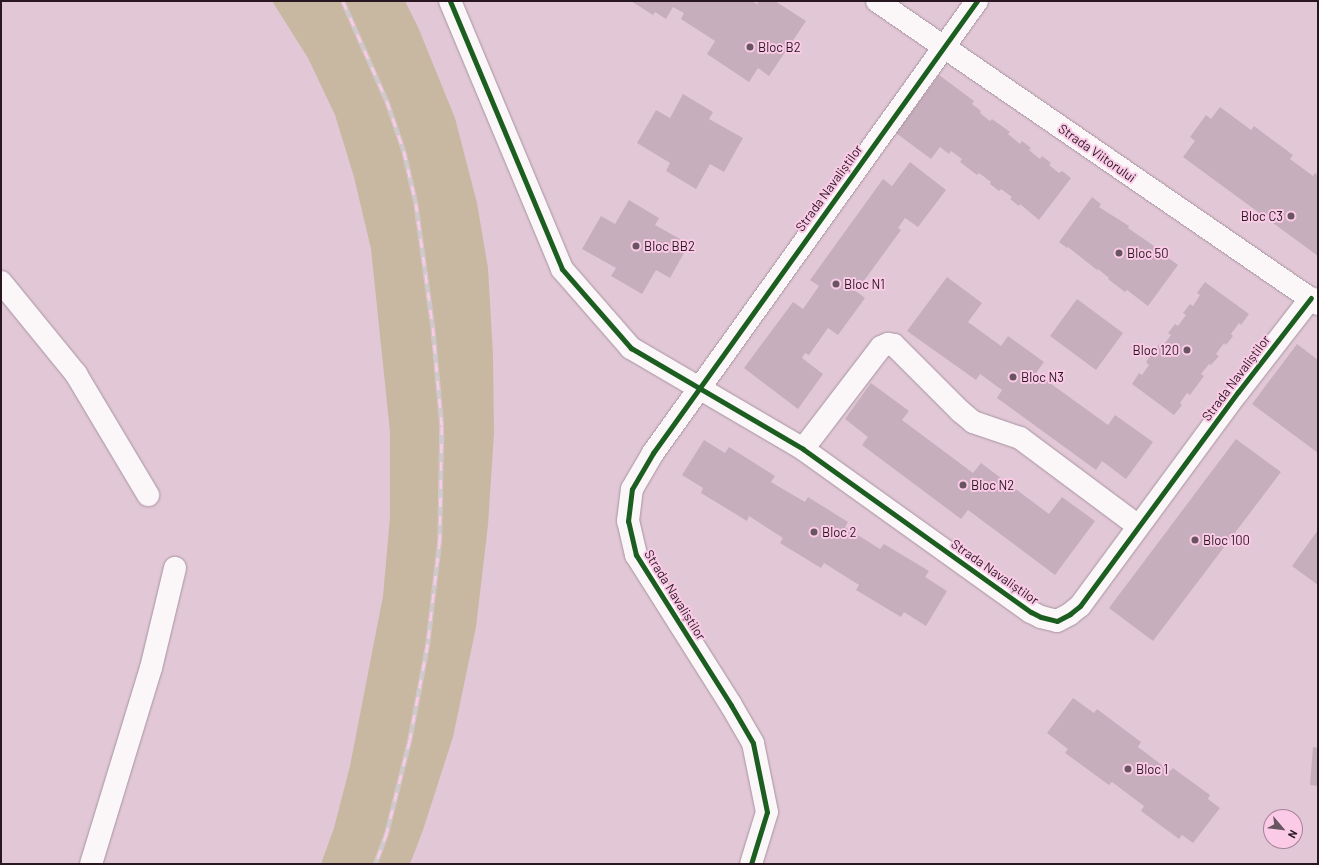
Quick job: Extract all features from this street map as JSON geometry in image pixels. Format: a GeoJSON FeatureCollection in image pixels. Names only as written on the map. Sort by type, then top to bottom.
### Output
{"type":"FeatureCollection","features":[{"type":"Feature","properties":{"kind":"street"},"geometry":{"type":"LineString","coordinates":[[450,1],[562,268],[631,348],[699,388]]}},
{"type":"Feature","properties":{"kind":"street","name":"Strada Viitorului"},"geometry":{"type":"LineString","coordinates":[[877,1],[1314,301]]}},
{"type":"Feature","properties":{"kind":"street","name":"Strada Navaliștilor"},"geometry":{"type":"LineString","coordinates":[[752,864],[767,812],[753,743],[731,705],[636,555],[628,521],[632,488],[653,453],[699,388],[977,1]]}},
{"type":"Feature","properties":{"kind":"street"},"geometry":{"type":"LineString","coordinates":[[1,282],[76,374],[148,495]]}},
{"type":"Feature","properties":{"kind":"street","name":"Strada Navaliștilor"},"geometry":{"type":"LineString","coordinates":[[699,388],[803,449],[1031,612],[1057,621],[1070,614],[1080,606],[1138,526],[1314,301]]}},
{"type":"Feature","properties":{"kind":"street"},"geometry":{"type":"LineString","coordinates":[[803,449],[881,347],[888,344],[894,345],[960,412],[973,422],[1020,438],[1138,526]]}},
{"type":"Feature","properties":{"kind":"street"},"geometry":{"type":"LineString","coordinates":[[91,864],[151,668],[175,568]]}},
{"type":"Feature","properties":{"kind":"shaded area"},"geometry":{"type":"Polygon","coordinates":[[[272,1],[405,1],[418,27],[455,118],[477,203],[488,268],[493,355],[494,433],[488,525],[476,627],[453,737],[423,830],[410,864],[321,864],[334,828],[350,766],[383,596],[390,517],[390,432],[371,249],[354,177],[335,115],[308,58],[272,1]]]}},
{"type":"Feature","properties":{"kind":"building","name":"Bloc B2"},"geometry":{"type":"Polygon","coordinates":[[[631,1],[752,1],[757,4],[759,1],[775,1],[806,21],[769,76],[758,68],[749,82],[707,54],[715,41],[681,19],[684,13],[673,7],[666,19],[655,12],[653,15],[631,1]]]}},
{"type":"Feature","properties":{"kind":"building"},"geometry":{"type":"Polygon","coordinates":[[[939,75],[974,101],[972,104],[990,121],[992,119],[1010,132],[1008,134],[1020,144],[1022,141],[1031,148],[1029,150],[1040,159],[1042,156],[1051,163],[1049,165],[1059,173],[1062,171],[1071,178],[1039,220],[1020,204],[1019,206],[1010,199],[1012,197],[1001,189],[999,191],[990,184],[991,182],[979,173],[977,175],[960,162],[962,159],[951,151],[949,154],[940,147],[931,159],[896,133],[939,75]]]}},
{"type":"Feature","properties":{"kind":"building"},"geometry":{"type":"Polygon","coordinates":[[[683,94],[713,112],[709,119],[743,138],[724,172],[710,164],[696,189],[666,171],[670,163],[637,143],[656,110],[670,118],[683,94]]]}},
{"type":"Feature","properties":{"kind":"building","name":"Bloc C3"},"geometry":{"type":"Polygon","coordinates":[[[1220,107],[1251,130],[1254,126],[1293,155],[1290,159],[1313,176],[1315,173],[1318,175],[1318,256],[1183,157],[1195,141],[1190,137],[1206,115],[1211,119],[1220,107]]]}},
{"type":"Feature","properties":{"kind":"building","name":"Bloc N1"},"geometry":{"type":"Polygon","coordinates":[[[910,162],[946,190],[918,227],[905,218],[898,228],[901,230],[863,282],[860,280],[853,289],[865,298],[838,335],[828,328],[809,355],[805,353],[802,358],[823,374],[798,409],[744,368],[793,302],[803,309],[819,286],[810,280],[883,179],[892,186],[910,162]]]}},
{"type":"Feature","properties":{"kind":"building","name":"Bloc 50"},"geometry":{"type":"Polygon","coordinates":[[[1092,197],[1101,204],[1099,207],[1129,226],[1128,228],[1178,265],[1148,306],[1127,290],[1125,292],[1098,269],[1097,270],[1068,247],[1067,248],[1059,242],[1092,197]]]}},
{"type":"Feature","properties":{"kind":"building","name":"Bloc BB2"},"geometry":{"type":"Polygon","coordinates":[[[629,200],[659,218],[655,225],[689,244],[670,278],[656,270],[642,294],[611,276],[616,268],[582,249],[601,216],[615,224],[629,200]]]}},
{"type":"Feature","properties":{"kind":"building","name":"Bloc N3"},"geometry":{"type":"Polygon","coordinates":[[[947,277],[982,303],[968,322],[1001,346],[1008,336],[1044,362],[1036,373],[1108,425],[1115,415],[1153,442],[1126,479],[1102,461],[1096,470],[997,398],[1002,390],[980,374],[976,380],[907,331],[947,277]]]}},
{"type":"Feature","properties":{"kind":"building","name":"Bloc 120"},"geometry":{"type":"Polygon","coordinates":[[[1205,282],[1249,314],[1241,325],[1239,323],[1231,334],[1233,336],[1226,345],[1224,343],[1216,354],[1219,356],[1211,365],[1209,364],[1201,374],[1204,376],[1190,395],[1187,393],[1180,403],[1182,405],[1174,415],[1132,384],[1139,373],[1142,375],[1149,365],[1146,362],[1160,343],[1163,346],[1171,335],[1168,333],[1175,324],[1178,326],[1186,315],[1183,313],[1190,304],[1193,306],[1200,295],[1197,293],[1205,282]]]}},
{"type":"Feature","properties":{"kind":"building"},"geometry":{"type":"Polygon","coordinates":[[[1077,299],[1123,333],[1096,370],[1050,336],[1077,299]]]}},
{"type":"Feature","properties":{"kind":"building"},"geometry":{"type":"Polygon","coordinates":[[[1297,344],[1318,360],[1318,453],[1252,404],[1297,344]]]}},
{"type":"Feature","properties":{"kind":"building","name":"Bloc N2"},"geometry":{"type":"Polygon","coordinates":[[[871,383],[909,411],[902,420],[973,473],[981,463],[1049,514],[1062,497],[1095,521],[1055,575],[968,510],[961,519],[862,445],[868,437],[845,419],[871,383]]]}},
{"type":"Feature","properties":{"kind":"building","name":"Bloc 100"},"geometry":{"type":"Polygon","coordinates":[[[1236,439],[1281,472],[1153,641],[1109,608],[1236,439]]]}},
{"type":"Feature","properties":{"kind":"building","name":"Bloc 2"},"geometry":{"type":"Polygon","coordinates":[[[704,440],[725,453],[729,447],[775,476],[771,482],[805,502],[808,497],[848,522],[845,527],[880,549],[884,544],[929,571],[925,577],[947,591],[926,626],[904,612],[901,617],[856,590],[859,585],[824,563],[821,568],[780,543],[783,538],[749,516],[747,521],[701,493],[703,488],[682,475],[704,440]]]}},
{"type":"Feature","properties":{"kind":"building"},"geometry":{"type":"Polygon","coordinates":[[[1318,530],[1318,585],[1292,566],[1318,530]]]}},
{"type":"Feature","properties":{"kind":"building","name":"Bloc 1"},"geometry":{"type":"Polygon","coordinates":[[[1073,698],[1094,713],[1097,709],[1141,742],[1138,747],[1170,771],[1173,768],[1210,795],[1208,799],[1220,808],[1193,843],[1182,835],[1179,839],[1141,811],[1144,806],[1112,782],[1109,785],[1065,753],[1068,749],[1047,733],[1073,698]]]}},
{"type":"Feature","properties":{"kind":"building"},"geometry":{"type":"Polygon","coordinates":[[[1313,747],[1318,748],[1318,786],[1310,785],[1313,747]]]}},
{"type":"Feature","properties":{"kind":"railway"},"geometry":{"type":"LineString","coordinates":[[343,1],[387,101],[404,151],[416,203],[433,327],[442,426],[440,540],[428,644],[410,740],[387,833],[376,864]]}},
{"type":"Feature","properties":{"kind":"cycle path"},"geometry":{"type":"LineString","coordinates":[[450,1],[562,269],[631,348],[803,449],[1031,612],[1041,617],[1057,621],[1070,614],[1080,606],[1238,392],[1311,298]]}},
{"type":"Feature","properties":{"kind":"cycle path"},"geometry":{"type":"LineString","coordinates":[[751,864],[767,812],[753,743],[731,705],[636,555],[628,521],[632,489],[653,453],[977,1]]}},
{"type":"Feature","properties":{"kind":"place","name":"Bloc B2"},"geometry":{"type":"Point","coordinates":[750,47]}},
{"type":"Feature","properties":{"kind":"place","name":"Bloc C3"},"geometry":{"type":"Point","coordinates":[1291,216]}},
{"type":"Feature","properties":{"kind":"place","name":"Bloc BB2"},"geometry":{"type":"Point","coordinates":[636,246]}},
{"type":"Feature","properties":{"kind":"place","name":"Bloc 50"},"geometry":{"type":"Point","coordinates":[1119,253]}},
{"type":"Feature","properties":{"kind":"place","name":"Bloc N1"},"geometry":{"type":"Point","coordinates":[836,284]}},
{"type":"Feature","properties":{"kind":"place","name":"Bloc 120"},"geometry":{"type":"Point","coordinates":[1187,350]}},
{"type":"Feature","properties":{"kind":"place","name":"Bloc N3"},"geometry":{"type":"Point","coordinates":[1013,377]}},
{"type":"Feature","properties":{"kind":"place","name":"Bloc N2"},"geometry":{"type":"Point","coordinates":[963,485]}},
{"type":"Feature","properties":{"kind":"place","name":"Bloc 2"},"geometry":{"type":"Point","coordinates":[814,532]}},
{"type":"Feature","properties":{"kind":"place","name":"Bloc 100"},"geometry":{"type":"Point","coordinates":[1195,540]}},
{"type":"Feature","properties":{"kind":"place","name":"Bloc 1"},"geometry":{"type":"Point","coordinates":[1128,769]}}]}
